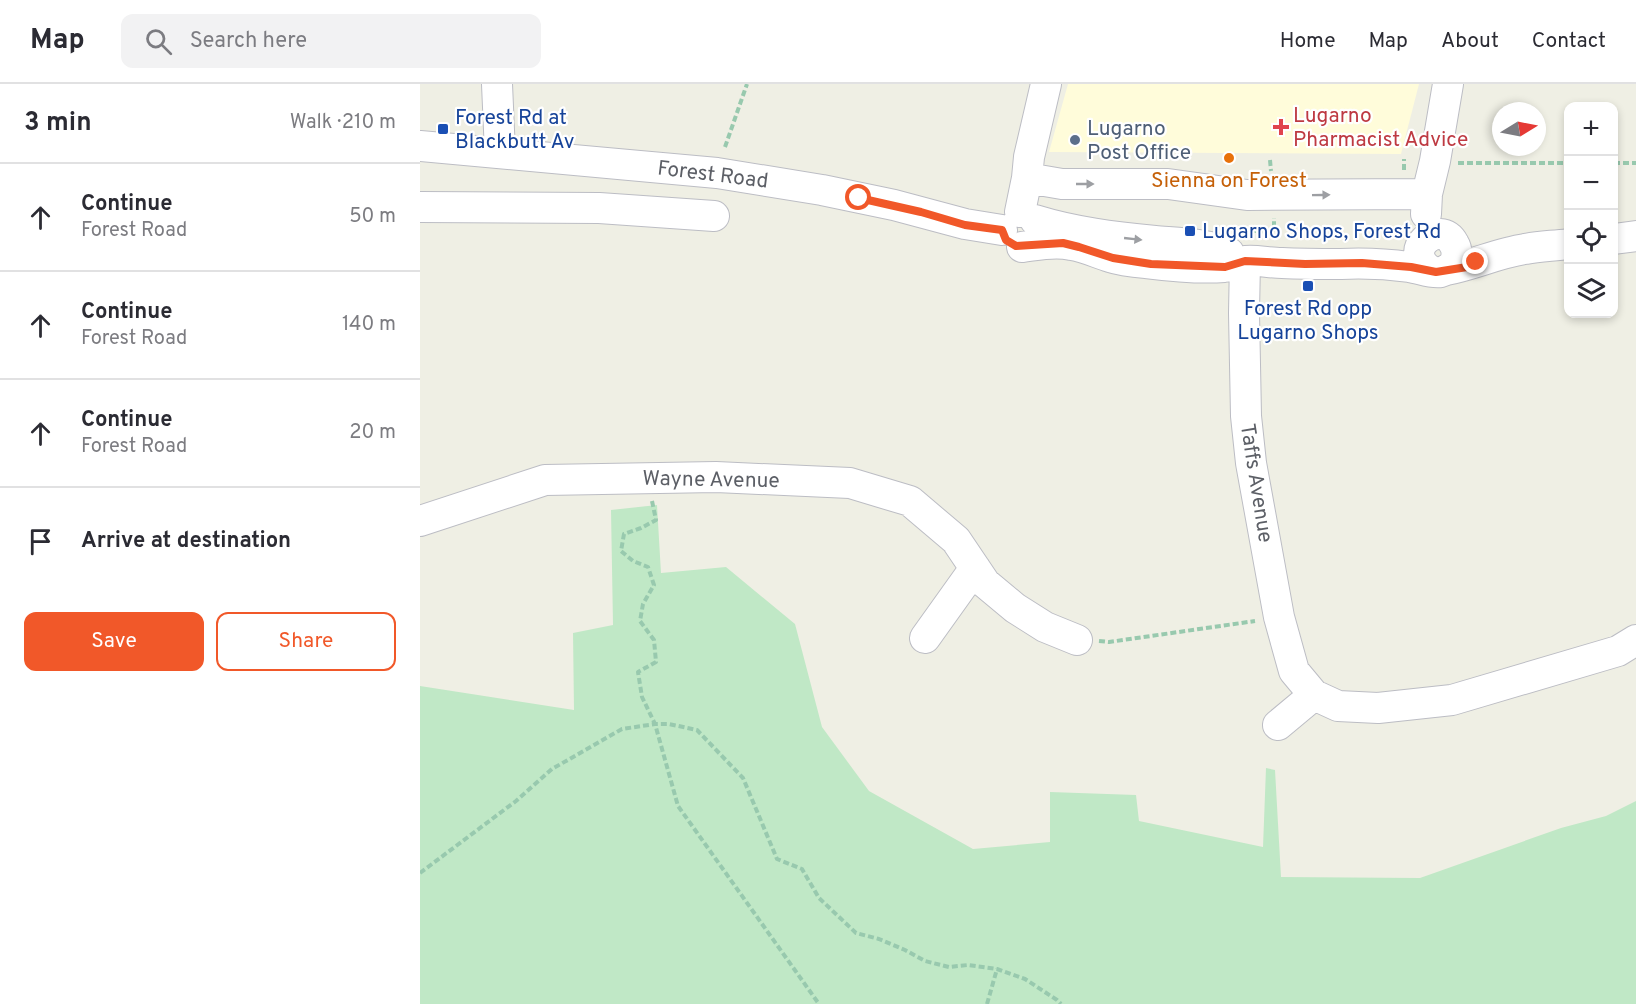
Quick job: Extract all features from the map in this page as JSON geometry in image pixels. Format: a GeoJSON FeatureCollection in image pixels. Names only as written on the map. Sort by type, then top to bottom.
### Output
{"type":"FeatureCollection","features":[{"type":"Feature","properties":{"kind":"street"},"geometry":{"type":"LineString","coordinates":[[497,84],[500,153]]}},
{"type":"Feature","properties":{"kind":"street"},"geometry":{"type":"LineString","coordinates":[[1020,227],[1029,157],[1046,84]]}},
{"type":"Feature","properties":{"kind":"street"},"geometry":{"type":"LineString","coordinates":[[1437,250],[1448,224],[1444,162],[1448,84]]}},
{"type":"Feature","properties":{"kind":"street","name":"Forest Road"},"geometry":{"type":"LineString","coordinates":[[420,146],[717,173],[840,194],[921,212],[965,225],[1020,227],[1113,258],[1160,264],[1225,267],[1245,261],[1294,264],[1362,263],[1411,267],[1437,250],[1526,248],[1564,244]]}},
{"type":"Feature","properties":{"kind":"street"},"geometry":{"type":"LineString","coordinates":[[1437,250],[1427,194],[1444,162]]}},
{"type":"Feature","properties":{"kind":"street"},"geometry":{"type":"LineString","coordinates":[[1027,178],[1062,184],[1168,184],[1247,195],[1427,194]]}},
{"type":"Feature","properties":{"kind":"street","name":"Forest Road"},"geometry":{"type":"LineString","coordinates":[[420,207],[598,208],[714,216]]}},
{"type":"Feature","properties":{"kind":"street"},"geometry":{"type":"LineString","coordinates":[[1618,238],[1636,236]]}},
{"type":"Feature","properties":{"kind":"street","name":"Taffs Avenue"},"geometry":{"type":"LineString","coordinates":[[1245,261],[1248,440],[1279,617],[1294,671],[1314,695],[1338,706],[1378,708],[1452,700],[1618,651],[1636,640]]}},
{"type":"Feature","properties":{"kind":"street","name":"Wayne Avenue"},"geometry":{"type":"LineString","coordinates":[[420,520],[545,480],[716,477],[850,483],[910,501],[956,540],[985,583],[1015,608],[1045,627],[1077,640]]}},
{"type":"Feature","properties":{"kind":"street"},"geometry":{"type":"LineString","coordinates":[[924,638],[975,568]]}},
{"type":"Feature","properties":{"kind":"street"},"geometry":{"type":"LineString","coordinates":[[1278,725],[1314,695]]}},
{"type":"Feature","properties":{"kind":"path"},"geometry":{"type":"LineString","coordinates":[[725,147],[747,84]]}},
{"type":"Feature","properties":{"kind":"path"},"geometry":{"type":"LineString","coordinates":[[1444,162],[1564,163]]}},
{"type":"Feature","properties":{"kind":"path"},"geometry":{"type":"LineString","coordinates":[[1618,163],[1636,163]]}},
{"type":"Feature","properties":{"kind":"path"},"geometry":{"type":"LineString","coordinates":[[644,499],[653,501],[656,520],[624,534],[621,551],[633,561],[648,567],[654,585],[643,604],[640,621],[654,640],[656,662],[638,672],[642,697],[656,724],[678,806],[819,1004]]}},
{"type":"Feature","properties":{"kind":"path"},"geometry":{"type":"LineString","coordinates":[[1077,640],[1109,642],[1279,617]]}},
{"type":"Feature","properties":{"kind":"path"},"geometry":{"type":"LineString","coordinates":[[420,873],[516,801],[552,769],[622,729],[656,724],[697,729],[743,778],[777,859],[802,869],[819,898],[856,933],[879,939],[925,961],[948,967],[969,965],[997,969],[1025,979],[1061,1004]]}},
{"type":"Feature","properties":{"kind":"path"},"geometry":{"type":"LineString","coordinates":[[987,1004],[997,969]]}},
{"type":"Feature","properties":{"kind":"shaded area"},"geometry":{"type":"Polygon","coordinates":[[[1068,84],[1419,84],[1401,154],[1049,152],[1068,84]]]}},
{"type":"Feature","properties":{"kind":"green space"},"geometry":{"type":"Polygon","coordinates":[[[657,505],[661,573],[726,567],[795,624],[822,727],[869,791],[973,849],[1050,842],[1050,792],[1136,795],[1139,821],[1263,847],[1266,768],[1275,770],[1281,877],[1420,878],[1561,828],[1606,816],[1636,801],[1636,1004],[420,1004],[420,686],[574,710],[573,633],[613,625],[611,510],[657,505]]]}},
{"type":"Feature","properties":{"kind":"place","name":"Lugarno Pharmacist Advice"},"geometry":{"type":"Point","coordinates":[1281,127]}},
{"type":"Feature","properties":{"kind":"place","name":"Forest Rd at Blackbutt Av"},"geometry":{"type":"Point","coordinates":[443,129]}},
{"type":"Feature","properties":{"kind":"place","name":"Lugarno Post Office"},"geometry":{"type":"Point","coordinates":[1075,140]}},
{"type":"Feature","properties":{"kind":"place","name":"Sienna on Forest"},"geometry":{"type":"Point","coordinates":[1229,158]}},
{"type":"Feature","properties":{"kind":"place","name":"Lugarno Shops, Forest Rd"},"geometry":{"type":"Point","coordinates":[1190,231]}},
{"type":"Feature","properties":{"kind":"place","name":"Forest Rd opp Lugarno Shops"},"geometry":{"type":"Point","coordinates":[1308,286]}},
{"type":"Feature","properties":{"kind":"route"},"geometry":{"type":"LineString","coordinates":[[859,198],[965,225],[1002,230],[1006,240],[1016,246],[1071,244],[1113,258],[1145,263],[1225,267],[1245,261],[1305,264],[1362,263],[1441,272],[1467,267],[1476,262]]}}]}
